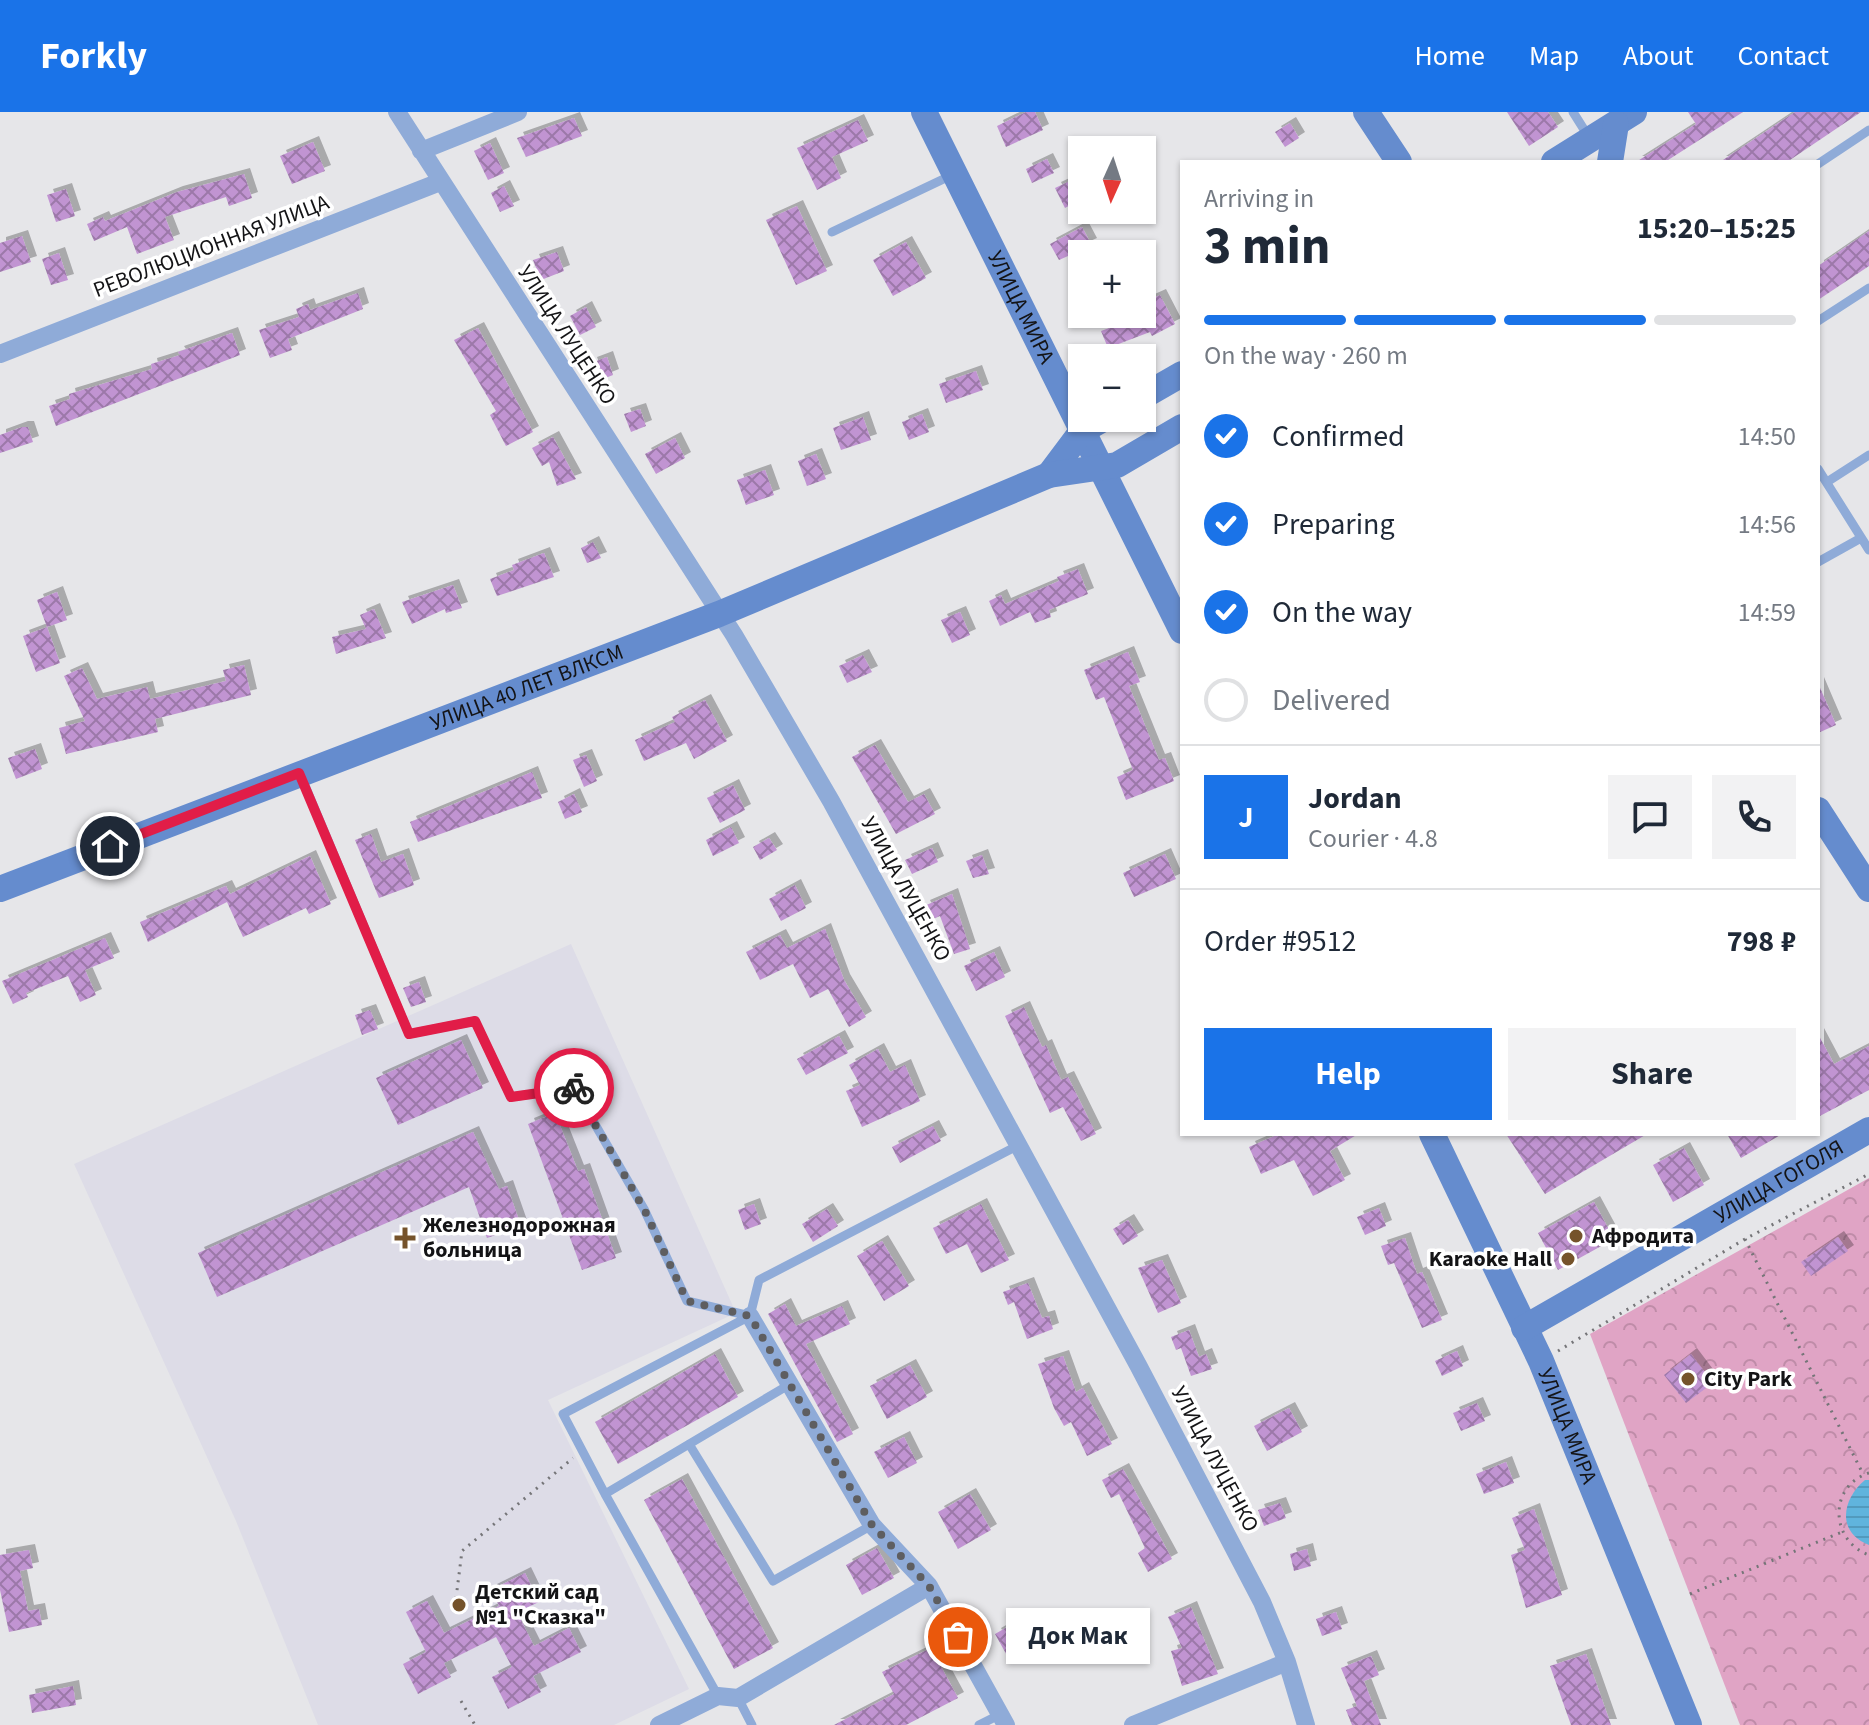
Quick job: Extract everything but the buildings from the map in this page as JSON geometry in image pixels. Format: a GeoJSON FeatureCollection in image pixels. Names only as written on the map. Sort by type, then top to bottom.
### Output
{"type":"FeatureCollection","features":[{"type":"Feature","properties":{"kind":"street","name":"УЛИЦА ЛУЦЕНКО"},"geometry":{"type":"LineString","coordinates":[[397,112],[719,614],[831,801],[1019,1145],[1262,1602],[1287,1662],[1306,1725]]}},
{"type":"Feature","properties":{"kind":"street"},"geometry":{"type":"LineString","coordinates":[[421,151],[518,112]]}},
{"type":"Feature","properties":{"kind":"street","name":"УЛИЦА МИРА"},"geometry":{"type":"LineString","coordinates":[[924,112],[1068,377]]}},
{"type":"Feature","properties":{"kind":"street"},"geometry":{"type":"LineString","coordinates":[[1366,112],[1398,160]]}},
{"type":"Feature","properties":{"kind":"street"},"geometry":{"type":"LineString","coordinates":[[1558,160],[1628,116]]}},
{"type":"Feature","properties":{"kind":"street"},"geometry":{"type":"LineString","coordinates":[[1611,160],[1628,116]]}},
{"type":"Feature","properties":{"kind":"street","name":"РЕВОЛЮЦИОННАЯ УЛИЦА"},"geometry":{"type":"LineString","coordinates":[[0,354],[440,182]]}},
{"type":"Feature","properties":{"kind":"street"},"geometry":{"type":"LineString","coordinates":[[1156,389],[1180,375]]}},
{"type":"Feature","properties":{"kind":"street","name":"УЛИЦА 40 ЛЕТ ВЛКСМ"},"geometry":{"type":"LineString","coordinates":[[0,889],[719,614],[1049,475],[1101,470],[1117,465],[1180,428]]}},
{"type":"Feature","properties":{"kind":"street"},"geometry":{"type":"LineString","coordinates":[[1049,475],[1087,432]]}},
{"type":"Feature","properties":{"kind":"street","name":"УЛИЦА МИРА"},"geometry":{"type":"LineString","coordinates":[[1095,432],[1101,470],[1180,627]]}},
{"type":"Feature","properties":{"kind":"street"},"geometry":{"type":"LineString","coordinates":[[1820,813],[1869,889]]}},
{"type":"Feature","properties":{"kind":"street","name":"УЛИЦА ГОГОЛЯ"},"geometry":{"type":"LineString","coordinates":[[1524,1328],[1869,1130]]}},
{"type":"Feature","properties":{"kind":"street","name":"УЛИЦА МИРА"},"geometry":{"type":"LineString","coordinates":[[1433,1136],[1541,1361],[1689,1725]]}},
{"type":"Feature","properties":{"kind":"street"},"geometry":{"type":"LineString","coordinates":[[750,1316],[792,1383],[872,1525],[929,1586],[1004,1719]]}},
{"type":"Feature","properties":{"kind":"street"},"geometry":{"type":"LineString","coordinates":[[659,1725],[718,1696],[738,1698],[929,1586]]}},
{"type":"Feature","properties":{"kind":"street"},"geometry":{"type":"LineString","coordinates":[[1133,1725],[1287,1662]]}},
{"type":"Feature","properties":{"kind":"lane"},"geometry":{"type":"LineString","coordinates":[[1573,112],[1591,141]]}},
{"type":"Feature","properties":{"kind":"lane"},"geometry":{"type":"LineString","coordinates":[[1820,163],[1869,130]]}},
{"type":"Feature","properties":{"kind":"lane"},"geometry":{"type":"LineString","coordinates":[[832,232],[955,173]]}},
{"type":"Feature","properties":{"kind":"lane"},"geometry":{"type":"LineString","coordinates":[[1820,320],[1869,288]]}},
{"type":"Feature","properties":{"kind":"lane"},"geometry":{"type":"LineString","coordinates":[[1827,482],[1869,455]]}},
{"type":"Feature","properties":{"kind":"lane"},"geometry":{"type":"LineString","coordinates":[[1820,472],[1869,550]]}},
{"type":"Feature","properties":{"kind":"lane"},"geometry":{"type":"LineString","coordinates":[[1820,561],[1861,538]]}},
{"type":"Feature","properties":{"kind":"lane"},"geometry":{"type":"LineString","coordinates":[[299,773],[409,1034],[475,1021],[511,1097],[574,1088],[644,1209],[687,1301],[750,1316]]}},
{"type":"Feature","properties":{"kind":"lane"},"geometry":{"type":"LineString","coordinates":[[718,1696],[563,1414],[750,1316],[759,1280],[1019,1145]]}},
{"type":"Feature","properties":{"kind":"lane"},"geometry":{"type":"LineString","coordinates":[[605,1494],[792,1383]]}},
{"type":"Feature","properties":{"kind":"lane"},"geometry":{"type":"LineString","coordinates":[[689,1444],[773,1581],[872,1525]]}},
{"type":"Feature","properties":{"kind":"lane"},"geometry":{"type":"LineString","coordinates":[[738,1698],[752,1725]]}},
{"type":"Feature","properties":{"kind":"lane"},"geometry":{"type":"LineString","coordinates":[[979,1725],[1004,1719]]}},
{"type":"Feature","properties":{"kind":"path"},"geometry":{"type":"LineString","coordinates":[[1541,1361],[1745,1239],[1869,1174]]}},
{"type":"Feature","properties":{"kind":"path"},"geometry":{"type":"LineString","coordinates":[[1745,1239],[1863,1474]]}},
{"type":"Feature","properties":{"kind":"path"},"geometry":{"type":"LineString","coordinates":[[455,1606],[462,1551],[582,1450]]}},
{"type":"Feature","properties":{"kind":"path"},"geometry":{"type":"LineString","coordinates":[[1869,1473],[1852,1482],[1839,1505],[1842,1532],[1850,1543],[1869,1555]]}},
{"type":"Feature","properties":{"kind":"path"},"geometry":{"type":"LineString","coordinates":[[1690,1594],[1842,1532]]}},
{"type":"Feature","properties":{"kind":"path"},"geometry":{"type":"LineString","coordinates":[[461,1701],[475,1725]]}},
{"type":"Feature","properties":{"kind":"shaded area","name":"Железнодорожная больница"},"geometry":{"type":"Polygon","coordinates":[[[571,944],[736,1313],[548,1400],[689,1689],[614,1725],[318,1725],[236,1521],[74,1164],[571,944]]]}},
{"type":"Feature","properties":{"kind":"green space"},"geometry":{"type":"Polygon","coordinates":[[[1869,1178],[1869,1725],[1740,1725],[1590,1334],[1869,1178]]]}},
{"type":"Feature","properties":{"kind":"water"},"geometry":{"type":"Polygon","coordinates":[[[1865,1480],[1869,1480],[1869,1545],[1851,1532],[1846,1515],[1851,1496],[1865,1480]]]}},
{"type":"Feature","properties":{"kind":"way so far"},"geometry":{"type":"LineString","coordinates":[[574,1088],[644,1209],[687,1301],[750,1316],[792,1383],[872,1525],[929,1586],[958,1637]]}},
{"type":"Feature","properties":{"kind":"place","name":"Афродита"},"geometry":{"type":"Point","coordinates":[1576,1236]}},
{"type":"Feature","properties":{"kind":"place","name":"Железнодорожная больница"},"geometry":{"type":"Point","coordinates":[405,1238]}},
{"type":"Feature","properties":{"kind":"place","name":"Karaoke Hall"},"geometry":{"type":"Point","coordinates":[1568,1259]}},
{"type":"Feature","properties":{"kind":"place","name":"City Park"},"geometry":{"type":"Point","coordinates":[1688,1379]}},
{"type":"Feature","properties":{"kind":"place","name":"Детский сад №1 \"Сказка\""},"geometry":{"type":"Point","coordinates":[459,1605]}},
{"type":"Feature","properties":{"kind":"place","name":"Док Мак"},"geometry":{"type":"Point","coordinates":[958,1637]}},
{"type":"Feature","properties":{"kind":"route"},"geometry":{"type":"LineString","coordinates":[[110,846],[299,773],[409,1034],[475,1021],[511,1097],[574,1088]]}}]}
